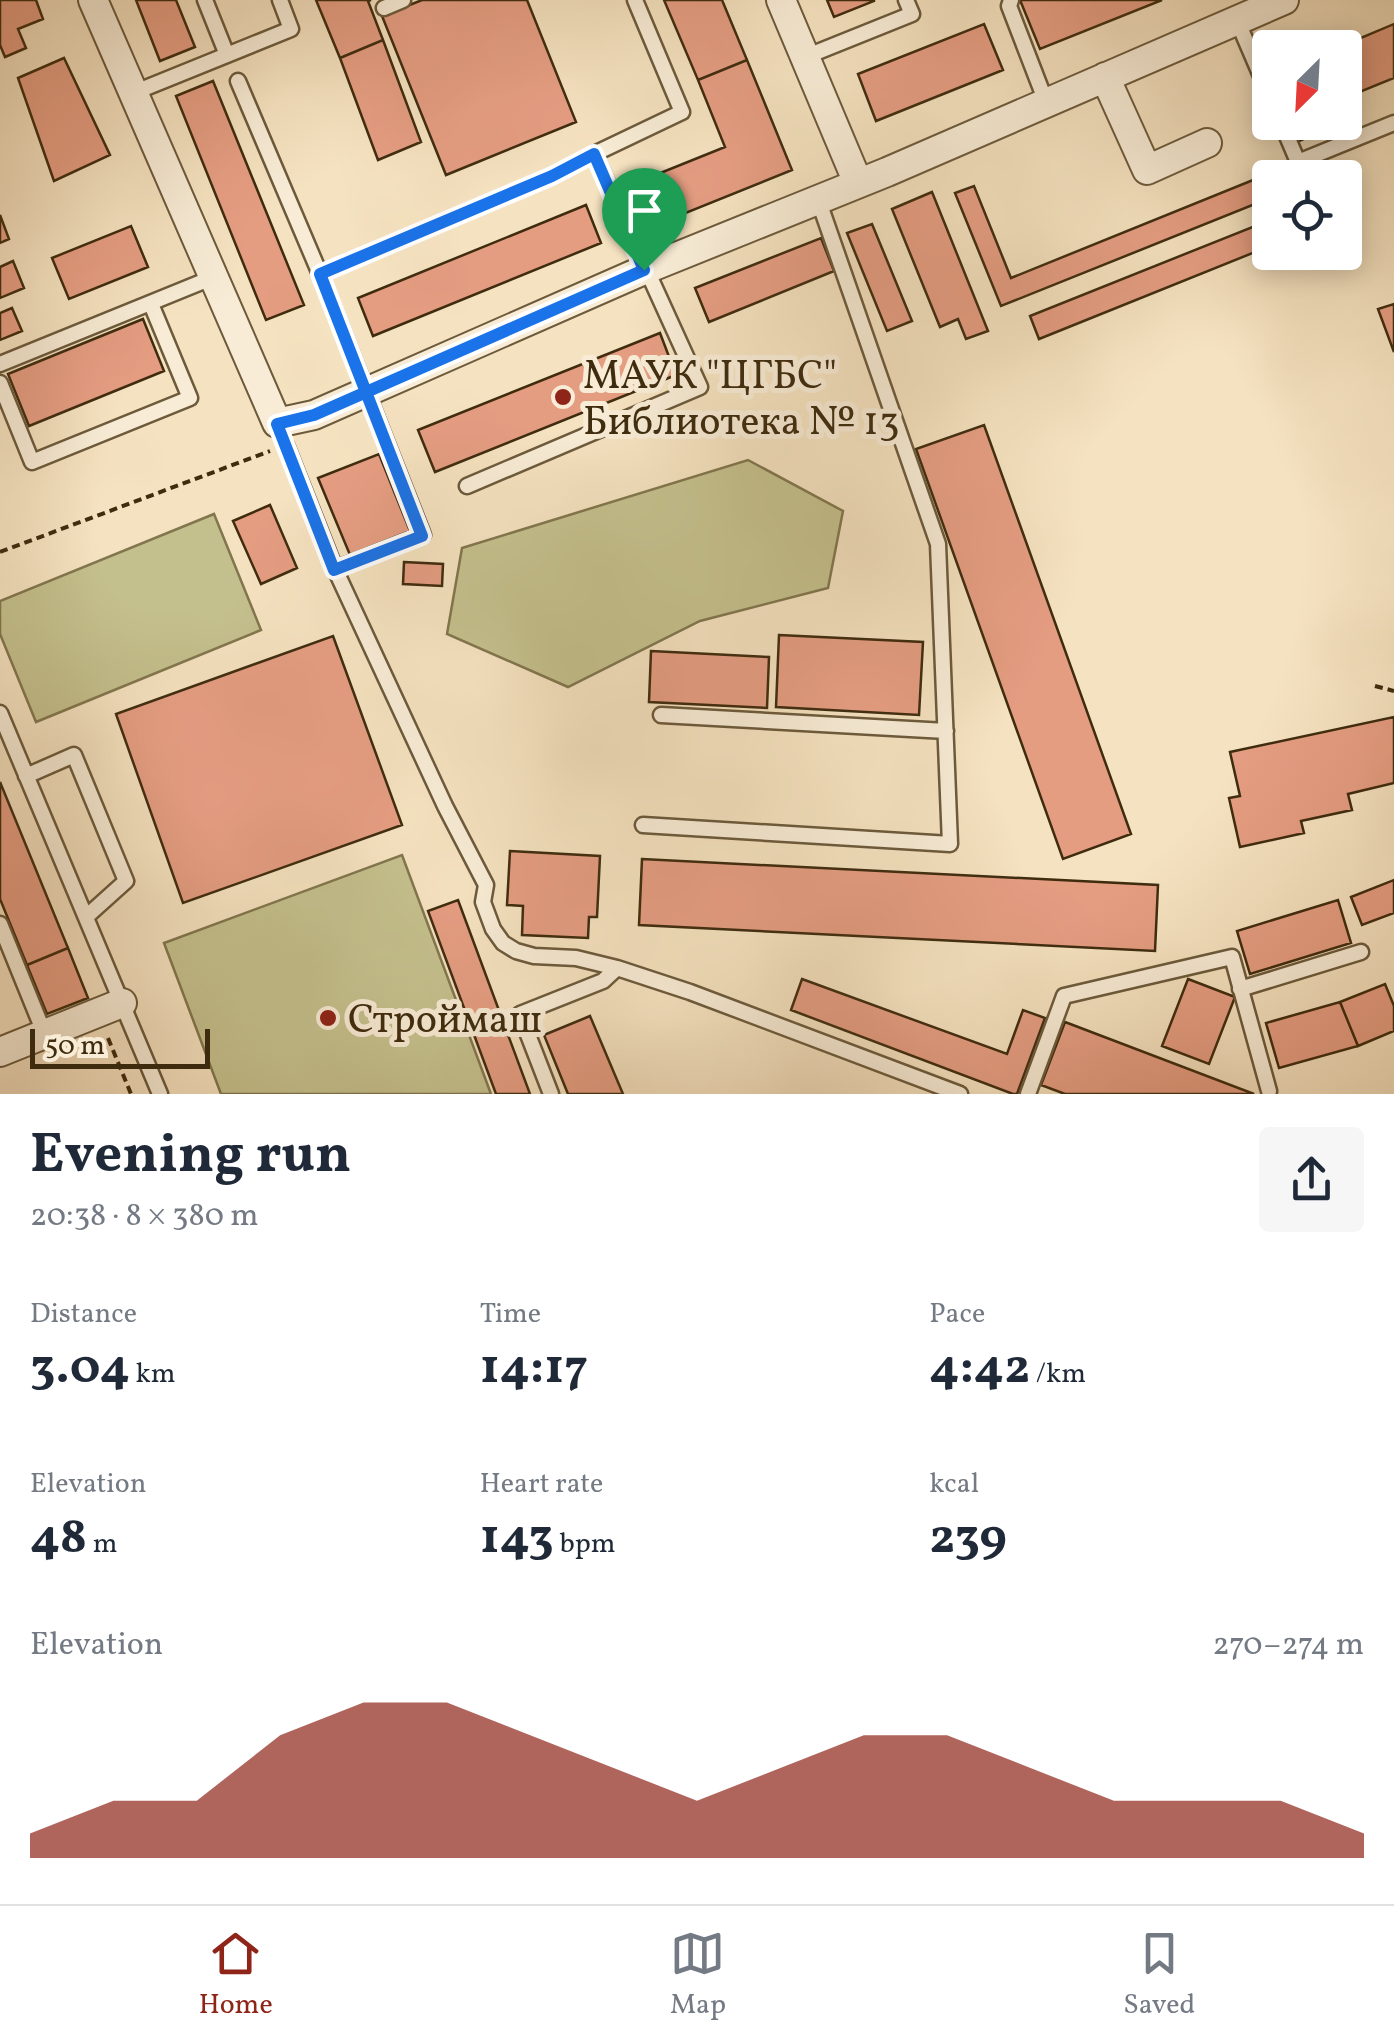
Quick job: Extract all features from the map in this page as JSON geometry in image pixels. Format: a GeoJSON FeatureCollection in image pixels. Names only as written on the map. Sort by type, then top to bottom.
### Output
{"type":"FeatureCollection","features":[{"type":"Feature","properties":{"kind":"street"},"geometry":{"type":"LineString","coordinates":[[94,0],[282,434],[314,415],[644,270],[858,184],[1284,0]]}},
{"type":"Feature","properties":{"kind":"street"},"geometry":{"type":"LineString","coordinates":[[782,0],[858,184]]}},
{"type":"Feature","properties":{"kind":"street"},"geometry":{"type":"LineString","coordinates":[[1106,77],[1146,170],[1207,143]]}},
{"type":"Feature","properties":{"kind":"street"},"geometry":{"type":"LineString","coordinates":[[0,1052],[122,1003]]}},
{"type":"Feature","properties":{"kind":"lane"},"geometry":{"type":"LineString","coordinates":[[205,0],[227,55]]}},
{"type":"Feature","properties":{"kind":"lane"},"geometry":{"type":"LineString","coordinates":[[133,92],[291,29],[280,0]]}},
{"type":"Feature","properties":{"kind":"lane"},"geometry":{"type":"LineString","coordinates":[[384,8],[403,0]]}},
{"type":"Feature","properties":{"kind":"lane"},"geometry":{"type":"LineString","coordinates":[[467,486],[700,387],[594,154],[682,112],[635,0]]}},
{"type":"Feature","properties":{"kind":"lane"},"geometry":{"type":"LineString","coordinates":[[805,58],[912,14],[906,0]]}},
{"type":"Feature","properties":{"kind":"lane"},"geometry":{"type":"LineString","coordinates":[[1011,0],[1009,6],[1046,102]]}},
{"type":"Feature","properties":{"kind":"lane"},"geometry":{"type":"LineString","coordinates":[[1237,20],[1252,55]]}},
{"type":"Feature","properties":{"kind":"lane"},"geometry":{"type":"LineString","coordinates":[[238,80],[368,392],[422,536],[334,570]]}},
{"type":"Feature","properties":{"kind":"lane"},"geometry":{"type":"LineString","coordinates":[[1362,137],[1394,124]]}},
{"type":"Feature","properties":{"kind":"lane"},"geometry":{"type":"LineString","coordinates":[[1289,140],[1298,162],[1354,140]]}},
{"type":"Feature","properties":{"kind":"lane"},"geometry":{"type":"LineString","coordinates":[[320,274],[552,176]]}},
{"type":"Feature","properties":{"kind":"lane"},"geometry":{"type":"LineString","coordinates":[[643,825],[950,844],[938,544],[818,200]]}},
{"type":"Feature","properties":{"kind":"lane"},"geometry":{"type":"LineString","coordinates":[[0,364],[214,278]]}},
{"type":"Feature","properties":{"kind":"lane"},"geometry":{"type":"LineString","coordinates":[[0,383],[32,462],[190,398],[151,304]]}},
{"type":"Feature","properties":{"kind":"lane"},"geometry":{"type":"LineString","coordinates":[[282,434],[334,570],[486,885],[484,902],[493,929],[503,943],[534,956],[576,958],[690,992],[960,1094]]}},
{"type":"Feature","properties":{"kind":"lane"},"geometry":{"type":"LineString","coordinates":[[0,713],[160,1094]]}},
{"type":"Feature","properties":{"kind":"lane"},"geometry":{"type":"LineString","coordinates":[[661,715],[946,731]]}},
{"type":"Feature","properties":{"kind":"lane"},"geometry":{"type":"LineString","coordinates":[[26,776],[74,755],[126,881],[86,917]]}},
{"type":"Feature","properties":{"kind":"lane"},"geometry":{"type":"LineString","coordinates":[[0,924],[45,1036]]}},
{"type":"Feature","properties":{"kind":"lane"},"geometry":{"type":"LineString","coordinates":[[1240,989],[1361,952]]}},
{"type":"Feature","properties":{"kind":"lane"},"geometry":{"type":"LineString","coordinates":[[1028,1094],[1064,996],[1232,957],[1268,1091]]}},
{"type":"Feature","properties":{"kind":"lane"},"geometry":{"type":"LineString","coordinates":[[551,1094],[520,1014],[604,981],[617,968]]}},
{"type":"Feature","properties":{"kind":"path"},"geometry":{"type":"LineString","coordinates":[[0,552],[282,434]]}},
{"type":"Feature","properties":{"kind":"path"},"geometry":{"type":"LineString","coordinates":[[1375,686],[1394,691]]}},
{"type":"Feature","properties":{"kind":"shaded area"},"geometry":{"type":"Polygon","coordinates":[[[748,460],[843,511],[828,588],[700,621],[568,687],[447,634],[462,548],[748,460]]]}},
{"type":"Feature","properties":{"kind":"shaded area"},"geometry":{"type":"Polygon","coordinates":[[[214,514],[261,630],[36,722],[0,634],[0,601],[214,514]]]}},
{"type":"Feature","properties":{"kind":"shaded area","name":"Строймаш"},"geometry":{"type":"Polygon","coordinates":[[[402,855],[491,1094],[221,1094],[164,943],[402,855]]]}},
{"type":"Feature","properties":{"kind":"building"},"geometry":{"type":"Polygon","coordinates":[[[0,0],[36,0],[43,19],[18,29],[26,48],[5,57],[0,45],[0,0]]]}},
{"type":"Feature","properties":{"kind":"building"},"geometry":{"type":"Polygon","coordinates":[[[136,0],[176,0],[195,47],[160,61],[136,0]]]}},
{"type":"Feature","properties":{"kind":"building"},"geometry":{"type":"Polygon","coordinates":[[[316,0],[371,0],[368,1],[383,40],[340,58],[316,0]]]}},
{"type":"Feature","properties":{"kind":"building"},"geometry":{"type":"Polygon","coordinates":[[[422,0],[527,0],[576,122],[446,175],[382,16],[422,0]]]}},
{"type":"Feature","properties":{"kind":"building"},"geometry":{"type":"Polygon","coordinates":[[[664,0],[722,0],[747,60],[698,80],[664,0]]]}},
{"type":"Feature","properties":{"kind":"building"},"geometry":{"type":"Polygon","coordinates":[[[827,0],[874,0],[874,1],[834,17],[827,0]]]}},
{"type":"Feature","properties":{"kind":"building"},"geometry":{"type":"Polygon","coordinates":[[[1020,0],[1162,0],[1040,49],[1020,0]]]}},
{"type":"Feature","properties":{"kind":"building"},"geometry":{"type":"Polygon","coordinates":[[[984,24],[1003,70],[876,121],[858,74],[984,24]]]}},
{"type":"Feature","properties":{"kind":"building"},"geometry":{"type":"Polygon","coordinates":[[[1394,24],[1394,78],[1362,91],[1362,37],[1394,24]]]}},
{"type":"Feature","properties":{"kind":"building"},"geometry":{"type":"Polygon","coordinates":[[[383,40],[421,142],[378,160],[340,58],[383,40]]]}},
{"type":"Feature","properties":{"kind":"building"},"geometry":{"type":"Polygon","coordinates":[[[64,58],[110,155],[54,181],[18,78],[64,58]]]}},
{"type":"Feature","properties":{"kind":"building"},"geometry":{"type":"Polygon","coordinates":[[[747,60],[792,170],[651,227],[633,184],[725,147],[698,80],[747,60]]]}},
{"type":"Feature","properties":{"kind":"building"},"geometry":{"type":"Polygon","coordinates":[[[213,81],[304,305],[266,320],[176,96],[213,81]]]}},
{"type":"Feature","properties":{"kind":"building"},"geometry":{"type":"Polygon","coordinates":[[[1252,180],[1252,205],[1001,306],[955,193],[974,186],[1011,278],[1252,180]]]}},
{"type":"Feature","properties":{"kind":"building"},"geometry":{"type":"Polygon","coordinates":[[[932,192],[988,331],[966,339],[958,319],[940,327],[892,209],[932,192]]]}},
{"type":"Feature","properties":{"kind":"building"},"geometry":{"type":"Polygon","coordinates":[[[586,205],[601,243],[373,336],[358,298],[586,205]]]}},
{"type":"Feature","properties":{"kind":"building"},"geometry":{"type":"Polygon","coordinates":[[[0,215],[9,239],[0,243],[0,215]]]}},
{"type":"Feature","properties":{"kind":"building"},"geometry":{"type":"Polygon","coordinates":[[[872,224],[912,321],[887,331],[847,233],[872,224]]]}},
{"type":"Feature","properties":{"kind":"building"},"geometry":{"type":"Polygon","coordinates":[[[131,226],[148,267],[69,299],[52,258],[131,226]]]}},
{"type":"Feature","properties":{"kind":"building"},"geometry":{"type":"Polygon","coordinates":[[[1252,227],[1252,253],[1039,339],[1030,316],[1252,227]]]}},
{"type":"Feature","properties":{"kind":"building"},"geometry":{"type":"Polygon","coordinates":[[[821,238],[834,271],[709,322],[695,288],[821,238]]]}},
{"type":"Feature","properties":{"kind":"building"},"geometry":{"type":"Polygon","coordinates":[[[13,261],[24,288],[0,298],[0,267],[13,261]]]}},
{"type":"Feature","properties":{"kind":"building"},"geometry":{"type":"Polygon","coordinates":[[[1394,304],[1394,352],[1378,309],[1394,304]]]}},
{"type":"Feature","properties":{"kind":"building"},"geometry":{"type":"Polygon","coordinates":[[[12,308],[22,331],[0,340],[0,313],[12,308]]]}},
{"type":"Feature","properties":{"kind":"building"},"geometry":{"type":"Polygon","coordinates":[[[143,319],[164,371],[29,426],[8,374],[143,319]]]}},
{"type":"Feature","properties":{"kind":"building"},"geometry":{"type":"Polygon","coordinates":[[[660,333],[676,375],[435,472],[418,430],[660,333]]]}},
{"type":"Feature","properties":{"kind":"building"},"geometry":{"type":"Polygon","coordinates":[[[984,425],[1131,834],[1063,859],[916,449],[984,425]]]}},
{"type":"Feature","properties":{"kind":"building"},"geometry":{"type":"Polygon","coordinates":[[[379,454],[410,531],[350,555],[318,478],[379,454]]]}},
{"type":"Feature","properties":{"kind":"building"},"geometry":{"type":"Polygon","coordinates":[[[270,505],[297,568],[261,584],[233,521],[270,505]]]}},
{"type":"Feature","properties":{"kind":"building"},"geometry":{"type":"Polygon","coordinates":[[[404,562],[443,564],[442,586],[403,584],[404,562]]]}},
{"type":"Feature","properties":{"kind":"building"},"geometry":{"type":"Polygon","coordinates":[[[779,635],[923,642],[919,715],[776,707],[779,635]]]}},
{"type":"Feature","properties":{"kind":"building"},"geometry":{"type":"Polygon","coordinates":[[[333,636],[402,825],[183,903],[116,714],[333,636]]]}},
{"type":"Feature","properties":{"kind":"building"},"geometry":{"type":"Polygon","coordinates":[[[651,651],[769,657],[767,708],[649,702],[651,651]]]}},
{"type":"Feature","properties":{"kind":"building"},"geometry":{"type":"Polygon","coordinates":[[[1394,717],[1394,783],[1348,794],[1352,810],[1301,821],[1304,833],[1240,847],[1229,798],[1240,796],[1230,752],[1394,717]]]}},
{"type":"Feature","properties":{"kind":"building"},"geometry":{"type":"Polygon","coordinates":[[[0,782],[68,948],[27,965],[0,899],[0,782]]]}},
{"type":"Feature","properties":{"kind":"building"},"geometry":{"type":"Polygon","coordinates":[[[510,851],[600,856],[597,917],[589,917],[588,938],[522,935],[523,906],[507,905],[510,851]]]}},
{"type":"Feature","properties":{"kind":"building"},"geometry":{"type":"Polygon","coordinates":[[[642,859],[1158,885],[1155,951],[639,925],[642,859]]]}},
{"type":"Feature","properties":{"kind":"building"},"geometry":{"type":"Polygon","coordinates":[[[1394,880],[1394,913],[1362,925],[1351,897],[1394,880]]]}},
{"type":"Feature","properties":{"kind":"building"},"geometry":{"type":"Polygon","coordinates":[[[458,900],[530,1094],[496,1094],[428,911],[458,900]]]}},
{"type":"Feature","properties":{"kind":"building"},"geometry":{"type":"Polygon","coordinates":[[[1338,900],[1351,943],[1250,974],[1237,931],[1338,900]]]}},
{"type":"Feature","properties":{"kind":"building"},"geometry":{"type":"Polygon","coordinates":[[[68,948],[88,998],[47,1014],[27,965],[68,948]]]}},
{"type":"Feature","properties":{"kind":"building"},"geometry":{"type":"Polygon","coordinates":[[[802,979],[1007,1054],[1023,1010],[1045,1018],[1017,1094],[1013,1094],[791,1010],[802,979]]]}},
{"type":"Feature","properties":{"kind":"building"},"geometry":{"type":"Polygon","coordinates":[[[1188,979],[1235,997],[1209,1064],[1162,1046],[1188,979]]]}},
{"type":"Feature","properties":{"kind":"building"},"geometry":{"type":"Polygon","coordinates":[[[1385,984],[1394,1006],[1394,1031],[1358,1046],[1340,1002],[1385,984]]]}},
{"type":"Feature","properties":{"kind":"building"},"geometry":{"type":"Polygon","coordinates":[[[1340,1002],[1358,1046],[1279,1068],[1266,1023],[1340,1002]]]}},
{"type":"Feature","properties":{"kind":"building"},"geometry":{"type":"Polygon","coordinates":[[[590,1016],[623,1094],[568,1094],[544,1035],[590,1016]]]}},
{"type":"Feature","properties":{"kind":"building"},"geometry":{"type":"Polygon","coordinates":[[[1065,1022],[1254,1094],[1065,1094],[1041,1085],[1065,1022]]]}},
{"type":"Feature","properties":{"kind":"place","name":"МАУК \"ЦГБС\" Библиотека № 13"},"geometry":{"type":"Point","coordinates":[563,397]}},
{"type":"Feature","properties":{"kind":"place","name":"Строймаш"},"geometry":{"type":"Point","coordinates":[328,1018]}},
{"type":"Feature","properties":{"kind":"route"},"geometry":{"type":"LineString","coordinates":[[644,270],[460,352],[368,392],[314,415],[277,424],[334,570],[422,536],[368,392],[320,274],[552,176],[594,154],[644,270]]}}]}
